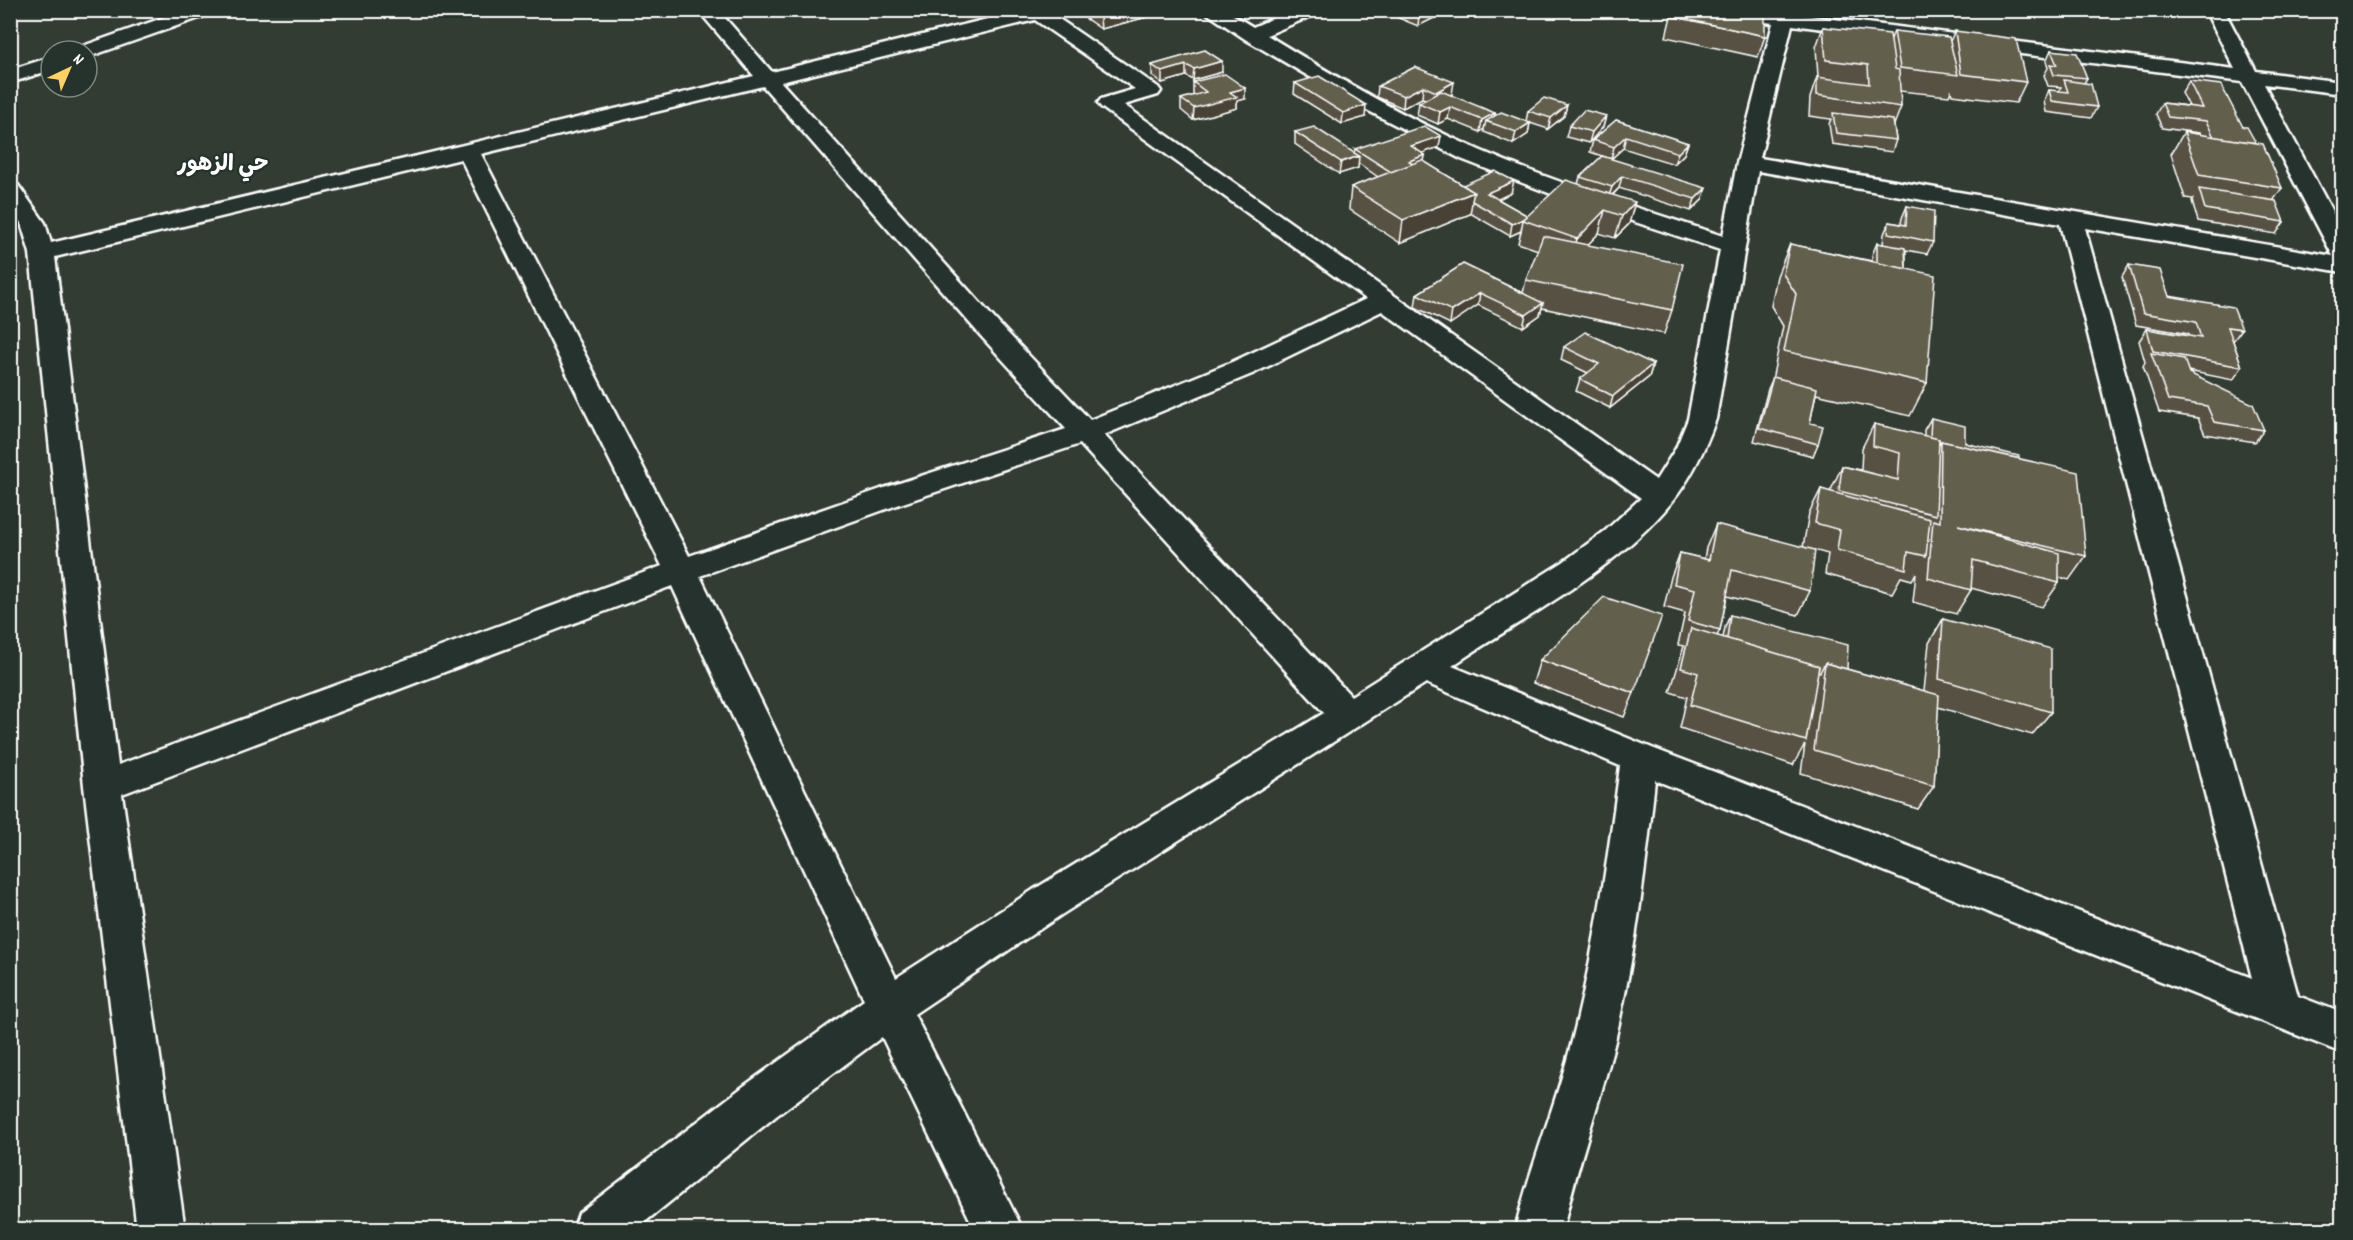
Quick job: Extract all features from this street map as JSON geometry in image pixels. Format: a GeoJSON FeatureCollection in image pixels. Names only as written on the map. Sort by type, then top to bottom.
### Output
{"type":"FeatureCollection","features":[{"type":"Feature","properties":{"kind":"street"},"geometry":{"type":"LineString","coordinates":[[99,47],[204,10]]}},
{"type":"Feature","properties":{"kind":"street"},"geometry":{"type":"LineString","coordinates":[[707,10],[1084,433],[1347,715]]}},
{"type":"Feature","properties":{"kind":"street"},"geometry":{"type":"LineString","coordinates":[[1211,10],[1321,76],[1467,153],[1568,193],[1734,247]]}},
{"type":"Feature","properties":{"kind":"street"},"geometry":{"type":"LineString","coordinates":[[1252,35],[1309,10]]}},
{"type":"Feature","properties":{"kind":"street"},"geometry":{"type":"LineString","coordinates":[[1716,10],[1785,15],[2343,88]]}},
{"type":"Feature","properties":{"kind":"street"},"geometry":{"type":"LineString","coordinates":[[2214,10],[2249,77],[2335,225],[2343,252]]}},
{"type":"Feature","properties":{"kind":"street"},"geometry":{"type":"LineString","coordinates":[[42,253],[1036,12],[1151,91],[1108,103],[1660,497]]}},
{"type":"Feature","properties":{"kind":"street"},"geometry":{"type":"LineString","coordinates":[[596,1230],[760,1101],[889,1008],[986,942],[1423,668],[1604,549],[1660,497],[1679,471],[1693,445],[1702,419],[1748,163],[1785,15]]}},
{"type":"Feature","properties":{"kind":"street"},"geometry":{"type":"LineString","coordinates":[[10,77],[39,67]]}},
{"type":"Feature","properties":{"kind":"street"},"geometry":{"type":"LineString","coordinates":[[468,150],[681,571],[889,1008],[1000,1230]]}},
{"type":"Feature","properties":{"kind":"street"},"geometry":{"type":"LineString","coordinates":[[1748,163],[2343,265]]}},
{"type":"Feature","properties":{"kind":"street"},"geometry":{"type":"LineString","coordinates":[[10,190],[33,223],[42,253],[102,786],[161,1230]]}},
{"type":"Feature","properties":{"kind":"street"},"geometry":{"type":"LineString","coordinates":[[2070,219],[2281,1009]]}},
{"type":"Feature","properties":{"kind":"street"},"geometry":{"type":"LineString","coordinates":[[102,786],[681,571],[892,496],[1084,433],[1242,368],[1384,300]]}},
{"type":"Feature","properties":{"kind":"street"},"geometry":{"type":"LineString","coordinates":[[1423,668],[1640,758],[2343,1033]]}},
{"type":"Feature","properties":{"kind":"street"},"geometry":{"type":"LineString","coordinates":[[1539,1230],[1584,1080],[1611,960],[1629,853],[1640,758]]}},
{"type":"Feature","properties":{"kind":"building"},"geometry":{"type":"Polygon","coordinates":[[[1090,10],[1132,10],[1100,18],[1090,10]]]}},
{"type":"Feature","properties":{"kind":"building"},"geometry":{"type":"Polygon","coordinates":[[[1408,10],[1429,10],[1419,15],[1408,10]]]}},
{"type":"Feature","properties":{"kind":"building"},"geometry":{"type":"Polygon","coordinates":[[[1676,10],[1765,10],[1765,36],[1671,16],[1676,10]]]}},
{"type":"Feature","properties":{"kind":"building"},"geometry":{"type":"Polygon","coordinates":[[[1823,27],[1890,34],[1895,69],[1899,70],[1901,107],[1817,95],[1817,77],[1869,84],[1868,65],[1826,60],[1823,27]]]}},
{"type":"Feature","properties":{"kind":"building"},"geometry":{"type":"Polygon","coordinates":[[[1894,31],[1949,37],[1958,75],[1900,68],[1894,31]]]}},
{"type":"Feature","properties":{"kind":"building"},"geometry":{"type":"Polygon","coordinates":[[[1955,31],[2016,39],[2026,82],[1961,74],[1955,31]]]}},
{"type":"Feature","properties":{"kind":"building"},"geometry":{"type":"Polygon","coordinates":[[[1205,50],[1222,61],[1194,69],[1186,65],[1162,72],[1152,65],[1205,50]]]}},
{"type":"Feature","properties":{"kind":"building"},"geometry":{"type":"Polygon","coordinates":[[[2051,50],[2077,53],[2087,78],[2054,75],[2050,64],[2057,65],[2051,50]]]}},
{"type":"Feature","properties":{"kind":"building"},"geometry":{"type":"Polygon","coordinates":[[[1415,67],[1454,82],[1436,92],[1423,86],[1404,96],[1378,86],[1415,67]]]}},
{"type":"Feature","properties":{"kind":"building"},"geometry":{"type":"Polygon","coordinates":[[[1225,74],[1245,88],[1230,92],[1237,97],[1194,108],[1181,99],[1206,92],[1193,82],[1225,74]]]}},
{"type":"Feature","properties":{"kind":"building"},"geometry":{"type":"Polygon","coordinates":[[[1319,76],[1366,105],[1343,113],[1295,83],[1319,76]]]}},
{"type":"Feature","properties":{"kind":"building"},"geometry":{"type":"Polygon","coordinates":[[[2064,80],[2091,84],[2097,107],[2052,101],[2049,90],[2068,92],[2064,80]]]}},
{"type":"Feature","properties":{"kind":"building"},"geometry":{"type":"Polygon","coordinates":[[[2189,81],[2221,85],[2243,127],[2247,127],[2256,143],[2214,137],[2206,121],[2168,117],[2162,103],[2202,108],[2189,81]]]}},
{"type":"Feature","properties":{"kind":"building"},"geometry":{"type":"Polygon","coordinates":[[[1441,91],[1495,113],[1482,120],[1450,107],[1440,112],[1419,103],[1441,91]]]}},
{"type":"Feature","properties":{"kind":"building"},"geometry":{"type":"Polygon","coordinates":[[[1544,98],[1567,105],[1551,118],[1528,111],[1544,98]]]}},
{"type":"Feature","properties":{"kind":"building"},"geometry":{"type":"Polygon","coordinates":[[[1584,110],[1606,116],[1592,132],[1569,126],[1584,110]]]}},
{"type":"Feature","properties":{"kind":"building"},"geometry":{"type":"Polygon","coordinates":[[[1501,112],[1530,123],[1516,132],[1486,121],[1501,112]]]}},
{"type":"Feature","properties":{"kind":"building"},"geometry":{"type":"Polygon","coordinates":[[[1833,113],[1893,120],[1896,140],[1836,133],[1833,113]]]}},
{"type":"Feature","properties":{"kind":"building"},"geometry":{"type":"Polygon","coordinates":[[[1616,120],[1688,143],[1678,153],[1626,136],[1614,147],[1593,140],[1616,120]]]}},
{"type":"Feature","properties":{"kind":"building"},"geometry":{"type":"Polygon","coordinates":[[[1424,126],[1441,136],[1411,146],[1425,155],[1409,161],[1413,164],[1391,172],[1355,149],[1424,126]]]}},
{"type":"Feature","properties":{"kind":"building"},"geometry":{"type":"Polygon","coordinates":[[[1314,127],[1359,156],[1341,162],[1295,132],[1314,127]]]}},
{"type":"Feature","properties":{"kind":"building"},"geometry":{"type":"Polygon","coordinates":[[[2184,132],[2263,144],[2282,188],[2199,175],[2184,132]]]}},
{"type":"Feature","properties":{"kind":"building"},"geometry":{"type":"Polygon","coordinates":[[[1602,156],[1706,188],[1695,199],[1622,176],[1612,187],[1580,177],[1602,156]]]}},
{"type":"Feature","properties":{"kind":"building"},"geometry":{"type":"Polygon","coordinates":[[[1422,160],[1474,192],[1403,220],[1351,187],[1422,160]]]}},
{"type":"Feature","properties":{"kind":"building"},"geometry":{"type":"Polygon","coordinates":[[[1495,171],[1514,181],[1487,193],[1528,216],[1512,224],[1472,201],[1474,192],[1463,185],[1495,171]]]}},
{"type":"Feature","properties":{"kind":"building"},"geometry":{"type":"Polygon","coordinates":[[[1566,180],[1635,202],[1622,216],[1605,210],[1577,239],[1523,220],[1566,180]]]}},
{"type":"Feature","properties":{"kind":"building"},"geometry":{"type":"Polygon","coordinates":[[[2199,189],[2276,201],[2284,222],[2205,209],[2199,189]]]}},
{"type":"Feature","properties":{"kind":"building"},"geometry":{"type":"Polygon","coordinates":[[[1907,206],[1934,211],[1933,242],[1888,233],[1889,222],[1906,225],[1907,206]]]}},
{"type":"Feature","properties":{"kind":"building"},"geometry":{"type":"Polygon","coordinates":[[[1543,236],[1683,264],[1672,310],[1526,280],[1543,236]]]}},
{"type":"Feature","properties":{"kind":"building"},"geometry":{"type":"Polygon","coordinates":[[[1877,243],[1905,248],[1906,269],[1877,263],[1877,243]]]}},
{"type":"Feature","properties":{"kind":"building"},"geometry":{"type":"Polygon","coordinates":[[[1790,244],[1935,275],[1927,383],[1784,351],[1796,294],[1783,274],[1790,244]]]}},
{"type":"Feature","properties":{"kind":"building"},"geometry":{"type":"Polygon","coordinates":[[[1463,264],[1543,303],[1526,315],[1480,293],[1452,311],[1417,294],[1463,264]]]}},
{"type":"Feature","properties":{"kind":"building"},"geometry":{"type":"Polygon","coordinates":[[[2129,265],[2160,270],[2169,296],[2233,307],[2242,329],[2228,327],[2242,367],[2153,351],[2147,329],[2201,338],[2196,322],[2143,313],[2129,265]]]}},
{"type":"Feature","properties":{"kind":"building"},"geometry":{"type":"Polygon","coordinates":[[[1585,332],[1653,364],[1613,396],[1580,379],[1599,364],[1564,347],[1585,332]]]}},
{"type":"Feature","properties":{"kind":"building"},"geometry":{"type":"Polygon","coordinates":[[[2151,353],[2184,359],[2189,373],[2253,404],[2264,430],[2214,422],[2207,406],[2168,400],[2151,353]]]}},
{"type":"Feature","properties":{"kind":"building"},"geometry":{"type":"Polygon","coordinates":[[[1773,377],[1817,388],[1810,423],[1823,426],[1818,444],[1759,428],[1773,377]]]}},
{"type":"Feature","properties":{"kind":"building"},"geometry":{"type":"Polygon","coordinates":[[[1931,418],[1965,426],[1965,443],[2019,456],[2019,459],[1941,441],[1939,445],[1939,439],[1930,437],[1931,418]]]}},
{"type":"Feature","properties":{"kind":"building"},"geometry":{"type":"Polygon","coordinates":[[[1874,424],[1939,439],[1936,515],[1839,491],[1842,466],[1898,480],[1900,453],[1873,446],[1874,424]]]}},
{"type":"Feature","properties":{"kind":"building"},"geometry":{"type":"Polygon","coordinates":[[[1941,441],[2078,472],[2086,556],[1958,525],[2059,553],[2059,583],[1973,560],[1971,590],[1928,578],[1933,520],[1940,522],[1941,441]]]}},
{"type":"Feature","properties":{"kind":"building"},"geometry":{"type":"Polygon","coordinates":[[[1821,489],[1930,519],[1926,556],[1908,552],[1906,569],[1837,550],[1840,530],[1815,523],[1821,489]]]}},
{"type":"Feature","properties":{"kind":"building"},"geometry":{"type":"Polygon","coordinates":[[[1716,524],[1815,550],[1810,591],[1732,570],[1720,630],[1688,621],[1695,589],[1674,584],[1680,553],[1709,560],[1716,524]]]}},
{"type":"Feature","properties":{"kind":"building"},"geometry":{"type":"Polygon","coordinates":[[[1604,597],[1662,616],[1634,693],[1540,660],[1604,597]]]}},
{"type":"Feature","properties":{"kind":"building"},"geometry":{"type":"Polygon","coordinates":[[[1730,615],[1848,645],[1847,669],[1825,663],[1820,672],[1818,671],[1819,666],[1727,639],[1730,615]]]}},
{"type":"Feature","properties":{"kind":"building"},"geometry":{"type":"Polygon","coordinates":[[[1943,619],[2051,649],[2051,712],[1939,679],[1943,619]]]}},
{"type":"Feature","properties":{"kind":"building"},"geometry":{"type":"Polygon","coordinates":[[[1691,628],[1819,666],[1806,741],[1690,705],[1698,673],[1681,668],[1691,628]]]}},
{"type":"Feature","properties":{"kind":"building"},"geometry":{"type":"Polygon","coordinates":[[[1825,663],[1939,695],[1934,786],[1814,750],[1825,663]]]}},
{"type":"Feature","properties":{"kind":"district","name":"حي الزهور"},"geometry":{"type":"Point","coordinates":[223,162]}}]}
